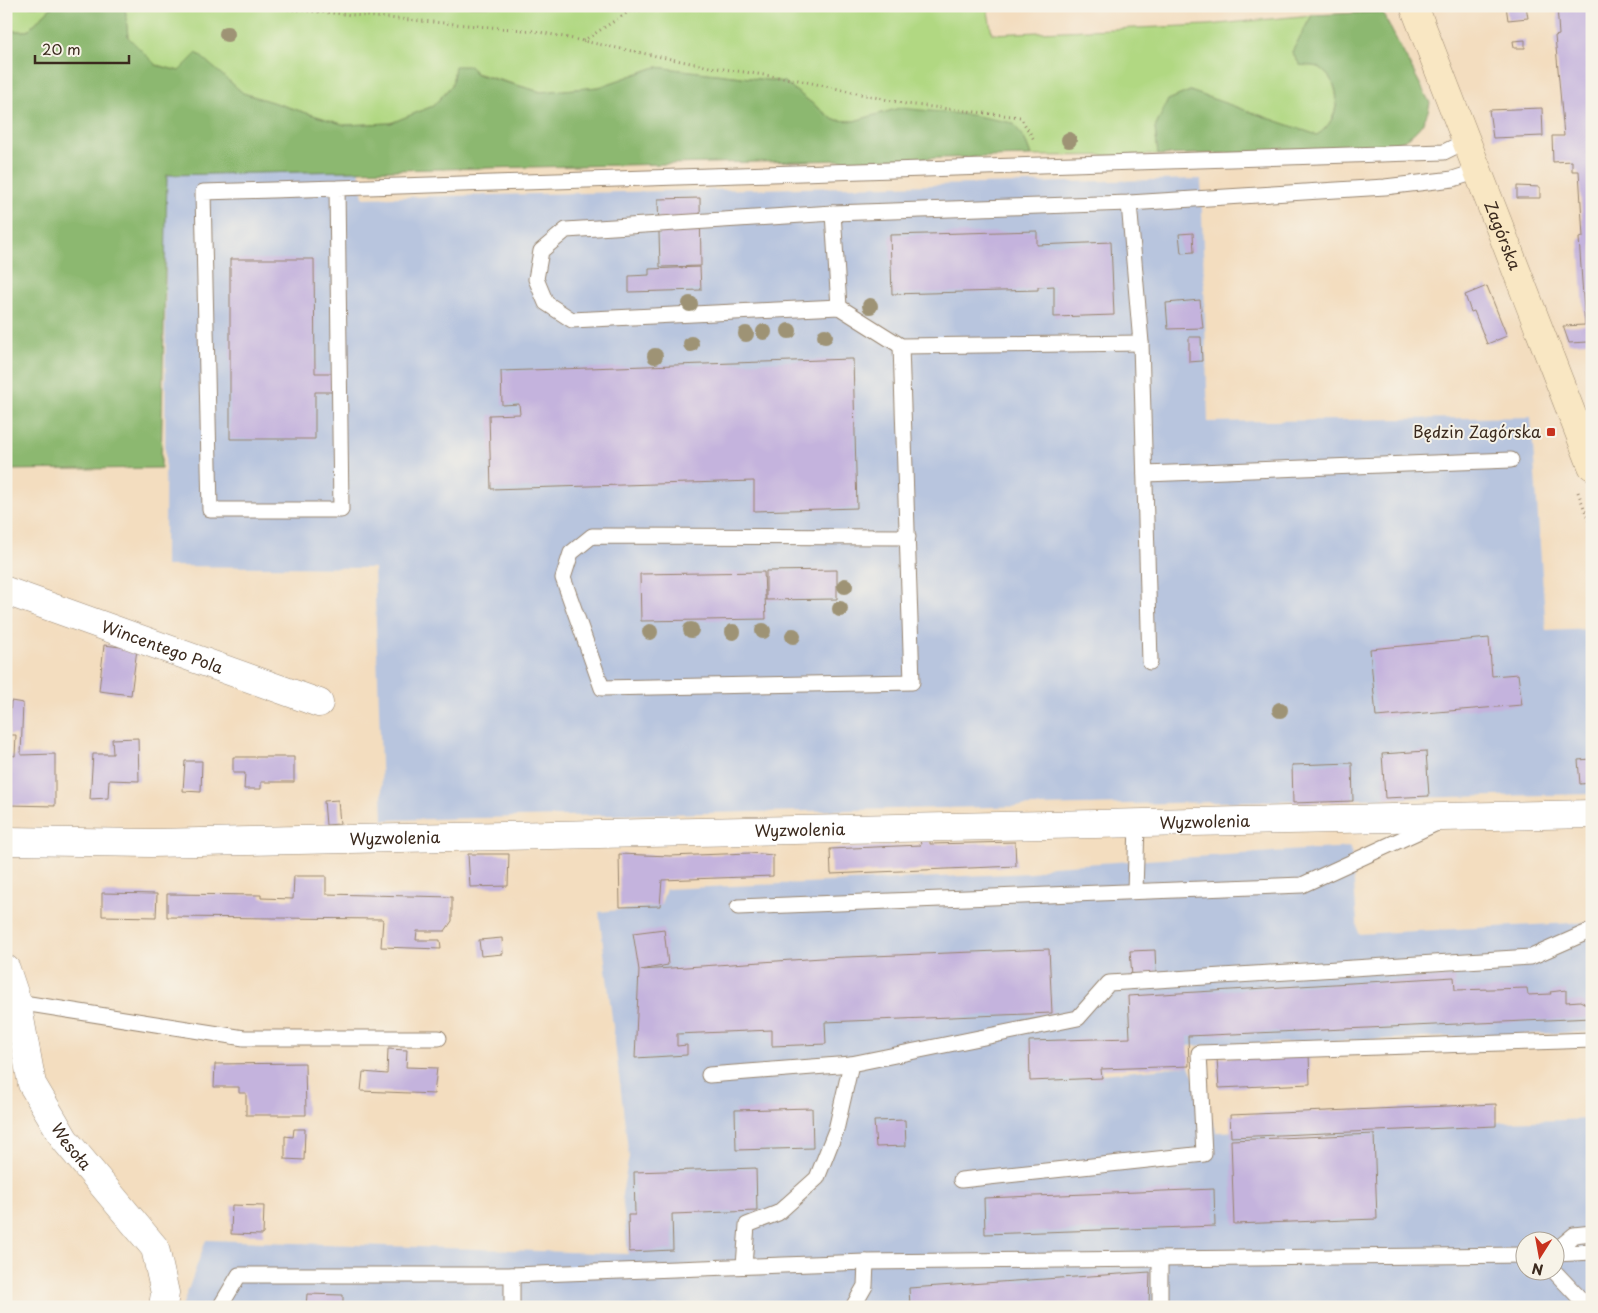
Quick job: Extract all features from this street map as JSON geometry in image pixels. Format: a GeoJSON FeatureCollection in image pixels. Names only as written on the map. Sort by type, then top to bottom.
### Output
{"type":"FeatureCollection","features":[{"type":"Feature","properties":{"kind":"street","name":"Zagórska"},"geometry":{"type":"LineString","coordinates":[[1414,6],[1592,466]]}},
{"type":"Feature","properties":{"kind":"street","name":"Wincentego Pola"},"geometry":{"type":"LineString","coordinates":[[6,591],[319,703]]}},
{"type":"Feature","properties":{"kind":"street","name":"Wyzwolenia"},"geometry":{"type":"LineString","coordinates":[[6,841],[151,843],[1592,814]]}},
{"type":"Feature","properties":{"kind":"street","name":"Wesoła"},"geometry":{"type":"LineString","coordinates":[[6,969],[17,1002],[32,1084],[65,1140],[155,1248],[165,1293],[163,1307]]}},
{"type":"Feature","properties":{"kind":"lane"},"geometry":{"type":"LineString","coordinates":[[337,188],[341,510],[210,510],[203,192],[1444,152],[1466,141]]}},
{"type":"Feature","properties":{"kind":"lane"},"geometry":{"type":"LineString","coordinates":[[1141,343],[901,346],[839,307],[572,320],[546,303],[536,279],[541,251],[566,230],[833,213],[1129,203],[1385,187],[1454,179],[1478,171]]}},
{"type":"Feature","properties":{"kind":"lane"},"geometry":{"type":"LineString","coordinates":[[1129,203],[1141,343],[1150,662]]}},
{"type":"Feature","properties":{"kind":"lane"},"geometry":{"type":"LineString","coordinates":[[833,213],[839,307]]}},
{"type":"Feature","properties":{"kind":"lane"},"geometry":{"type":"LineString","coordinates":[[901,346],[908,537],[912,682],[602,688],[563,578],[571,552],[592,536],[908,537]]}},
{"type":"Feature","properties":{"kind":"lane"},"geometry":{"type":"LineString","coordinates":[[1145,474],[1511,460]]}},
{"type":"Feature","properties":{"kind":"lane"},"geometry":{"type":"LineString","coordinates":[[738,907],[1302,885],[1452,817]]}},
{"type":"Feature","properties":{"kind":"lane"},"geometry":{"type":"LineString","coordinates":[[1135,891],[1137,823]]}},
{"type":"Feature","properties":{"kind":"lane"},"geometry":{"type":"LineString","coordinates":[[709,1075],[850,1064],[1078,1018],[1109,983],[1531,957],[1590,931]]}},
{"type":"Feature","properties":{"kind":"lane"},"geometry":{"type":"LineString","coordinates":[[17,1002],[244,1038],[439,1038]]}},
{"type":"Feature","properties":{"kind":"lane"},"geometry":{"type":"LineString","coordinates":[[961,1180],[1204,1154],[1199,1053],[1592,1040]]}},
{"type":"Feature","properties":{"kind":"lane"},"geometry":{"type":"LineString","coordinates":[[744,1266],[747,1225],[778,1213],[817,1178],[836,1130],[850,1064]]}},
{"type":"Feature","properties":{"kind":"lane"},"geometry":{"type":"LineString","coordinates":[[1566,1242],[1574,1235],[1592,1233]]}},
{"type":"Feature","properties":{"kind":"lane"},"geometry":{"type":"LineString","coordinates":[[1566,1253],[1592,1252]]}},
{"type":"Feature","properties":{"kind":"lane"},"geometry":{"type":"LineString","coordinates":[[220,1307],[239,1275],[512,1275],[866,1262],[1516,1255]]}},
{"type":"Feature","properties":{"kind":"lane"},"geometry":{"type":"LineString","coordinates":[[1160,1259],[1160,1307]]}},
{"type":"Feature","properties":{"kind":"lane"},"geometry":{"type":"LineString","coordinates":[[853,1307],[865,1286],[866,1262]]}},
{"type":"Feature","properties":{"kind":"lane"},"geometry":{"type":"LineString","coordinates":[[512,1275],[512,1307]]}},
{"type":"Feature","properties":{"kind":"lane"},"geometry":{"type":"LineString","coordinates":[[1562,1280],[1588,1307]]}},
{"type":"Feature","properties":{"kind":"path"},"geometry":{"type":"LineString","coordinates":[[253,6],[534,31],[710,67],[798,80],[906,104],[1020,117],[1049,165]]}},
{"type":"Feature","properties":{"kind":"path"},"geometry":{"type":"LineString","coordinates":[[583,41],[630,11],[676,6]]}},
{"type":"Feature","properties":{"kind":"shaded area"},"geometry":{"type":"Polygon","coordinates":[[[359,170],[363,198],[1201,179],[1208,422],[1531,417],[1546,631],[1592,629],[1592,794],[383,820],[374,568],[165,566],[166,175],[359,170]]]}},
{"type":"Feature","properties":{"kind":"shaded area"},"geometry":{"type":"Polygon","coordinates":[[[1351,847],[1358,934],[1592,922],[1592,1032],[1188,1046],[1187,1036],[1100,1039],[1102,1074],[1189,1066],[1217,1132],[1592,1119],[1592,1307],[182,1307],[206,1240],[628,1254],[622,1194],[629,1157],[599,912],[660,906],[666,889],[1032,873],[1052,866],[1351,847]]]}},
{"type":"Feature","properties":{"kind":"green space"},"geometry":{"type":"Polygon","coordinates":[[[6,6],[53,6],[27,31],[6,31],[6,6]]]}},
{"type":"Feature","properties":{"kind":"green space"},"geometry":{"type":"Polygon","coordinates":[[[53,6],[125,6],[128,37],[156,65],[179,71],[197,53],[243,93],[345,125],[391,123],[433,106],[452,85],[455,66],[470,66],[476,74],[541,92],[599,87],[656,67],[784,82],[834,120],[854,121],[900,108],[971,115],[1013,123],[1025,140],[1031,156],[167,175],[161,468],[6,470],[6,31],[27,31],[53,6]]]}},
{"type":"Feature","properties":{"kind":"green space"},"geometry":{"type":"Polygon","coordinates":[[[125,6],[987,6],[992,34],[1208,25],[1312,15],[1292,52],[1300,65],[1317,67],[1327,75],[1333,83],[1336,102],[1335,112],[1331,121],[1317,135],[1190,91],[1168,100],[1155,128],[1158,155],[1031,156],[1025,140],[900,108],[854,121],[834,120],[784,82],[656,67],[599,87],[541,92],[455,67],[452,85],[433,106],[391,123],[345,125],[243,93],[197,54],[179,71],[156,65],[128,37],[125,6]]]}},
{"type":"Feature","properties":{"kind":"green space"},"geometry":{"type":"Polygon","coordinates":[[[1382,12],[1430,103],[1424,121],[1407,138],[1382,149],[1158,155],[1155,128],[1168,100],[1190,91],[1317,135],[1331,120],[1335,111],[1337,102],[1336,92],[1333,83],[1327,75],[1317,67],[1300,65],[1292,52],[1312,15],[1382,12]]]}},
{"type":"Feature","properties":{"kind":"building"},"geometry":{"type":"Polygon","coordinates":[[[1506,6],[1526,6],[1528,18],[1508,20],[1506,6]]]}},
{"type":"Feature","properties":{"kind":"building"},"geometry":{"type":"Polygon","coordinates":[[[1557,6],[1592,6],[1592,371],[1588,342],[1569,343],[1563,326],[1585,325],[1579,238],[1583,237],[1579,171],[1572,171],[1572,161],[1553,162],[1552,136],[1564,136],[1555,36],[1559,35],[1557,6]]]}},
{"type":"Feature","properties":{"kind":"building"},"geometry":{"type":"Polygon","coordinates":[[[1525,40],[1525,48],[1514,48],[1513,41],[1525,40]]]}},
{"type":"Feature","properties":{"kind":"building"},"geometry":{"type":"Polygon","coordinates":[[[1542,108],[1543,136],[1493,138],[1489,110],[1542,108]]]}},
{"type":"Feature","properties":{"kind":"building"},"geometry":{"type":"Polygon","coordinates":[[[1517,186],[1540,187],[1540,198],[1517,198],[1517,186]]]}},
{"type":"Feature","properties":{"kind":"building"},"geometry":{"type":"Polygon","coordinates":[[[700,198],[701,266],[660,267],[658,199],[700,198]]]}},
{"type":"Feature","properties":{"kind":"building"},"geometry":{"type":"Polygon","coordinates":[[[1037,231],[1037,245],[1111,242],[1114,315],[1054,317],[1054,286],[1038,287],[1038,290],[892,294],[890,235],[1037,231]]]}},
{"type":"Feature","properties":{"kind":"building"},"geometry":{"type":"Polygon","coordinates":[[[1193,233],[1194,252],[1181,253],[1179,234],[1193,233]]]}},
{"type":"Feature","properties":{"kind":"building"},"geometry":{"type":"Polygon","coordinates":[[[230,259],[314,259],[315,373],[333,373],[334,392],[315,392],[315,439],[230,439],[230,259]]]}},
{"type":"Feature","properties":{"kind":"building"},"geometry":{"type":"Polygon","coordinates":[[[700,267],[701,290],[629,292],[629,276],[649,275],[649,269],[700,267]]]}},
{"type":"Feature","properties":{"kind":"building"},"geometry":{"type":"Polygon","coordinates":[[[1487,286],[1507,336],[1487,344],[1474,311],[1471,312],[1465,295],[1487,286]]]}},
{"type":"Feature","properties":{"kind":"building"},"geometry":{"type":"Polygon","coordinates":[[[1200,300],[1203,328],[1168,329],[1166,303],[1200,300]]]}},
{"type":"Feature","properties":{"kind":"building"},"geometry":{"type":"Polygon","coordinates":[[[1189,337],[1201,337],[1202,361],[1189,362],[1189,337]]]}},
{"type":"Feature","properties":{"kind":"building"},"geometry":{"type":"Polygon","coordinates":[[[853,359],[857,508],[754,511],[754,481],[491,489],[489,415],[520,414],[519,404],[502,405],[501,371],[853,359]]]}},
{"type":"Feature","properties":{"kind":"building"},"geometry":{"type":"Polygon","coordinates":[[[837,570],[837,599],[766,600],[766,571],[837,570]]]}},
{"type":"Feature","properties":{"kind":"building"},"geometry":{"type":"Polygon","coordinates":[[[764,572],[766,619],[641,621],[640,574],[764,572]]]}},
{"type":"Feature","properties":{"kind":"building"},"geometry":{"type":"Polygon","coordinates":[[[1489,638],[1492,676],[1518,674],[1522,705],[1376,717],[1370,649],[1489,638]]]}},
{"type":"Feature","properties":{"kind":"building"},"geometry":{"type":"Polygon","coordinates":[[[104,645],[137,649],[131,695],[99,691],[104,645]]]}},
{"type":"Feature","properties":{"kind":"building"},"geometry":{"type":"Polygon","coordinates":[[[11,701],[23,703],[21,755],[55,754],[55,806],[8,805],[6,754],[15,756],[16,735],[9,735],[11,701]]]}},
{"type":"Feature","properties":{"kind":"building"},"geometry":{"type":"Polygon","coordinates":[[[138,738],[139,781],[109,780],[108,798],[90,799],[93,754],[113,754],[112,739],[138,738]]]}},
{"type":"Feature","properties":{"kind":"building"},"geometry":{"type":"Polygon","coordinates":[[[1426,751],[1429,796],[1385,798],[1382,754],[1426,751]]]}},
{"type":"Feature","properties":{"kind":"building"},"geometry":{"type":"Polygon","coordinates":[[[233,757],[294,757],[294,782],[261,782],[261,789],[244,789],[245,773],[233,773],[233,757]]]}},
{"type":"Feature","properties":{"kind":"building"},"geometry":{"type":"Polygon","coordinates":[[[1592,759],[1592,783],[1580,784],[1578,760],[1592,759]]]}},
{"type":"Feature","properties":{"kind":"building"},"geometry":{"type":"Polygon","coordinates":[[[185,761],[202,761],[201,792],[183,791],[185,761]]]}},
{"type":"Feature","properties":{"kind":"building"},"geometry":{"type":"Polygon","coordinates":[[[1352,763],[1353,801],[1293,803],[1292,765],[1352,763]]]}},
{"type":"Feature","properties":{"kind":"building"},"geometry":{"type":"Polygon","coordinates":[[[338,800],[340,824],[326,825],[324,801],[338,800]]]}},
{"type":"Feature","properties":{"kind":"building"},"geometry":{"type":"Polygon","coordinates":[[[920,840],[930,840],[930,844],[1015,842],[1016,866],[831,874],[830,849],[921,845],[920,840]]]}},
{"type":"Feature","properties":{"kind":"building"},"geometry":{"type":"Polygon","coordinates":[[[750,853],[773,855],[773,876],[662,880],[660,906],[620,907],[619,854],[670,856],[750,853]]]}},
{"type":"Feature","properties":{"kind":"building"},"geometry":{"type":"Polygon","coordinates":[[[468,854],[509,854],[508,886],[470,887],[468,854]]]}},
{"type":"Feature","properties":{"kind":"building"},"geometry":{"type":"Polygon","coordinates":[[[294,876],[326,876],[326,894],[452,897],[452,921],[445,931],[417,931],[416,940],[440,940],[441,949],[381,947],[383,919],[167,917],[167,894],[261,895],[261,898],[293,899],[294,876]]]}},
{"type":"Feature","properties":{"kind":"building"},"geometry":{"type":"Polygon","coordinates":[[[102,893],[157,894],[156,917],[102,916],[102,893]]]}},
{"type":"Feature","properties":{"kind":"building"},"geometry":{"type":"Polygon","coordinates":[[[664,929],[668,965],[641,970],[822,958],[1049,949],[1052,1013],[825,1022],[826,1044],[772,1046],[772,1030],[677,1034],[677,1046],[687,1045],[687,1055],[635,1058],[639,970],[633,933],[664,929]]]}},
{"type":"Feature","properties":{"kind":"building"},"geometry":{"type":"Polygon","coordinates":[[[502,938],[503,954],[481,956],[479,940],[502,938]]]}},
{"type":"Feature","properties":{"kind":"building"},"geometry":{"type":"Polygon","coordinates":[[[1155,950],[1156,974],[1132,976],[1130,951],[1155,950]]]}},
{"type":"Feature","properties":{"kind":"building"},"geometry":{"type":"Polygon","coordinates":[[[1454,977],[1455,990],[1527,988],[1528,995],[1551,994],[1550,992],[1566,990],[1566,1002],[1580,1001],[1588,1005],[1592,1001],[1592,1018],[1188,1036],[1189,1066],[1101,1069],[1102,1078],[1030,1081],[1029,1041],[1130,1038],[1128,996],[1454,977]]]}},
{"type":"Feature","properties":{"kind":"building"},"geometry":{"type":"Polygon","coordinates":[[[388,1049],[407,1050],[406,1067],[437,1068],[434,1094],[361,1091],[363,1072],[387,1074],[388,1049]]]}},
{"type":"Feature","properties":{"kind":"building"},"geometry":{"type":"Polygon","coordinates":[[[1309,1054],[1310,1084],[1219,1088],[1217,1058],[1309,1054]]]}},
{"type":"Feature","properties":{"kind":"building"},"geometry":{"type":"Polygon","coordinates":[[[305,1063],[306,1115],[246,1115],[246,1093],[239,1093],[239,1087],[214,1087],[215,1064],[305,1063]]]}},
{"type":"Feature","properties":{"kind":"building"},"geometry":{"type":"Polygon","coordinates":[[[1496,1104],[1496,1126],[1231,1137],[1230,1115],[1496,1104]]]}},
{"type":"Feature","properties":{"kind":"building"},"geometry":{"type":"Polygon","coordinates":[[[812,1108],[813,1148],[736,1150],[735,1110],[812,1108]]]}},
{"type":"Feature","properties":{"kind":"building"},"geometry":{"type":"Polygon","coordinates":[[[905,1120],[906,1146],[876,1147],[874,1121],[905,1120]]]}},
{"type":"Feature","properties":{"kind":"building"},"geometry":{"type":"Polygon","coordinates":[[[294,1129],[305,1129],[304,1160],[285,1159],[285,1136],[293,1137],[294,1129]]]}},
{"type":"Feature","properties":{"kind":"building"},"geometry":{"type":"Polygon","coordinates":[[[1374,1134],[1377,1219],[1234,1224],[1231,1140],[1374,1134]]]}},
{"type":"Feature","properties":{"kind":"building"},"geometry":{"type":"Polygon","coordinates":[[[756,1168],[757,1211],[672,1214],[673,1250],[629,1252],[628,1215],[635,1215],[634,1172],[756,1168]]]}},
{"type":"Feature","properties":{"kind":"building"},"geometry":{"type":"Polygon","coordinates":[[[1214,1189],[1215,1226],[985,1234],[984,1198],[1214,1189]]]}},
{"type":"Feature","properties":{"kind":"building"},"geometry":{"type":"Polygon","coordinates":[[[232,1205],[264,1206],[263,1235],[231,1234],[232,1205]]]}},
{"type":"Feature","properties":{"kind":"building"},"geometry":{"type":"Polygon","coordinates":[[[1150,1272],[1149,1307],[910,1307],[909,1288],[1150,1272]]]}},
{"type":"Feature","properties":{"kind":"building"},"geometry":{"type":"Polygon","coordinates":[[[307,1294],[343,1295],[343,1307],[306,1307],[307,1294]]]}},
{"type":"Feature","properties":{"kind":"place","name":"Będzin Zagórska"},"geometry":{"type":"Point","coordinates":[1551,432]}}]}
